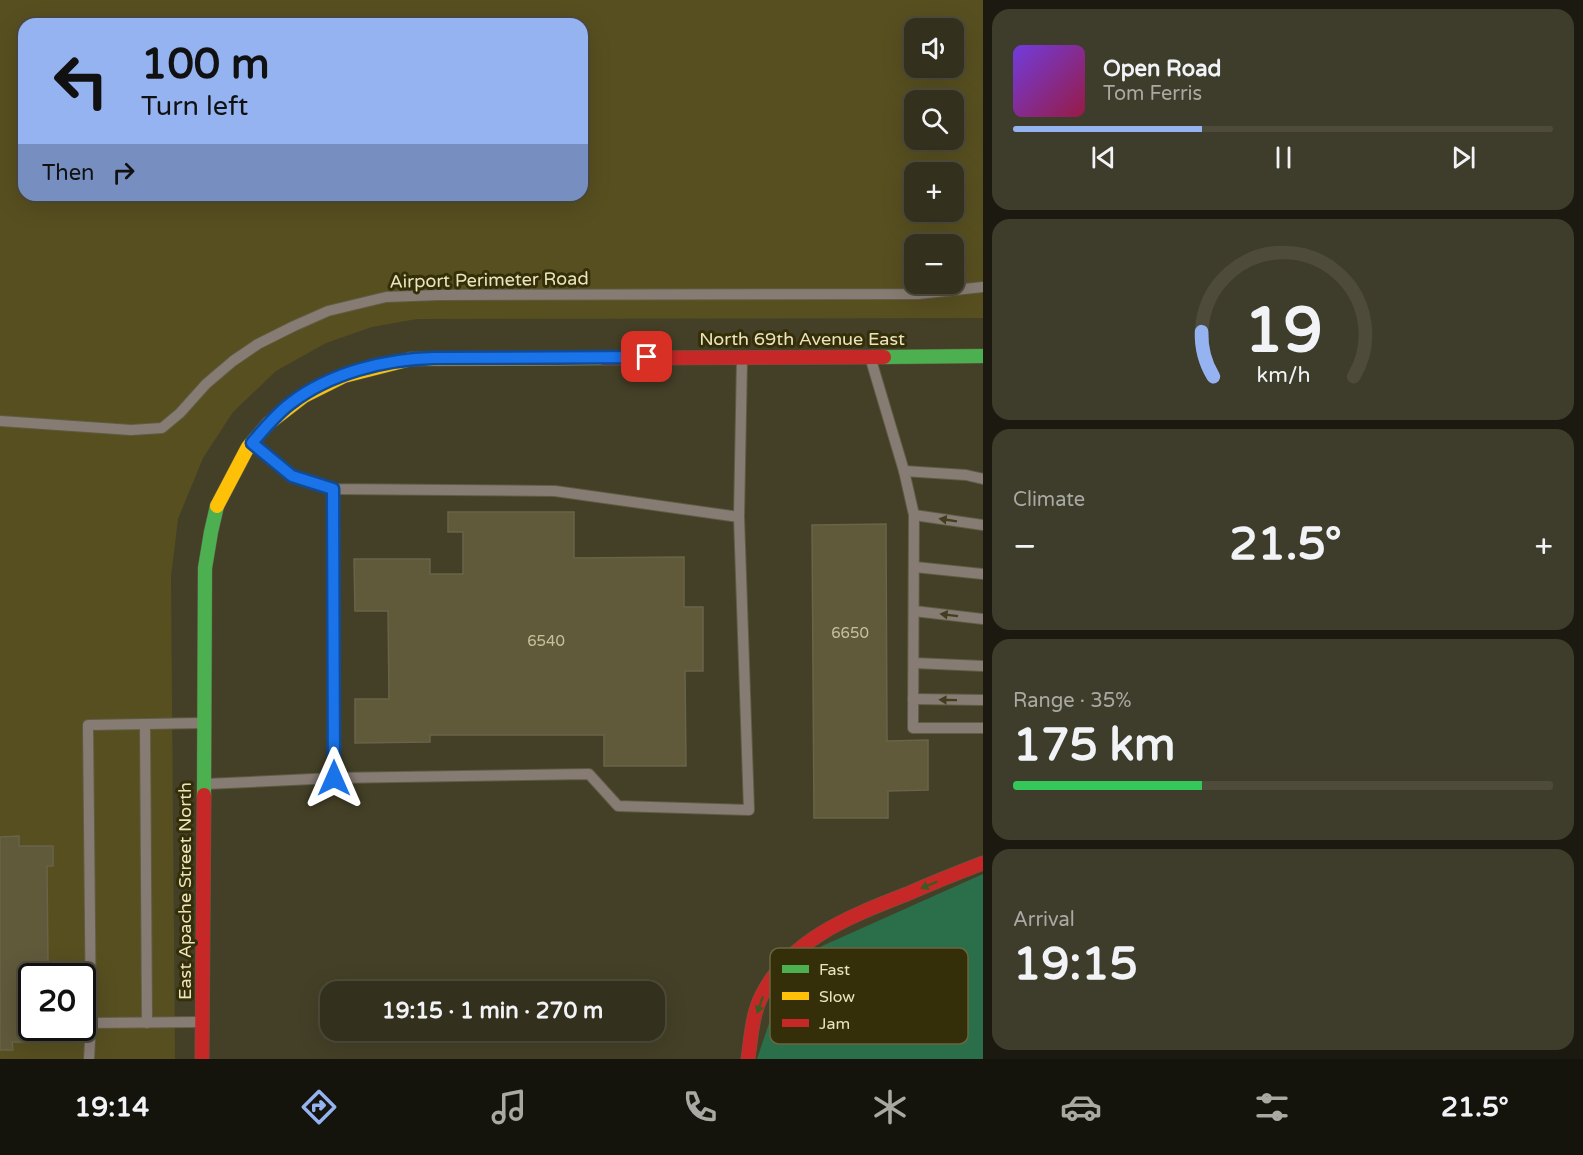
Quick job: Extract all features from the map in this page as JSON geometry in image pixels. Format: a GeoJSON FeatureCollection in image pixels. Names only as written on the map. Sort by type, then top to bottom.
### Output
{"type":"FeatureCollection","features":[{"type":"Feature","properties":{"kind":"main road","name":"North 69th Avenue East"},"geometry":{"type":"LineString","coordinates":[[203,723],[205,568],[216,509],[252,443],[291,403],[319,387],[348,374],[381,364],[411,359],[983,356]]}},
{"type":"Feature","properties":{"kind":"main road","name":"East Apache Street North"},"geometry":{"type":"LineString","coordinates":[[202,1059],[203,723]]}},
{"type":"Feature","properties":{"kind":"main road"},"geometry":{"type":"LineString","coordinates":[[798,948],[807,940],[852,916],[983,862]]}},
{"type":"Feature","properties":{"kind":"main road"},"geometry":{"type":"LineString","coordinates":[[747,1055],[758,1009],[770,978]]}},
{"type":"Feature","properties":{"kind":"lane","name":"Airport Perimeter Road"},"geometry":{"type":"LineString","coordinates":[[0,421],[131,430],[162,428],[180,413],[206,384],[258,344],[328,311],[386,297],[918,294],[983,287]]}},
{"type":"Feature","properties":{"kind":"lane"},"geometry":{"type":"LineString","coordinates":[[203,784],[334,778],[589,774],[618,806],[748,810],[739,517],[742,357]]}},
{"type":"Feature","properties":{"kind":"lane"},"geometry":{"type":"LineString","coordinates":[[871,357],[904,471],[914,515],[913,728],[983,728]]}},
{"type":"Feature","properties":{"kind":"lane"},"geometry":{"type":"LineString","coordinates":[[252,443],[292,476],[333,489],[555,491],[739,517]]}},
{"type":"Feature","properties":{"kind":"lane"},"geometry":{"type":"LineString","coordinates":[[904,471],[966,475],[983,479]]}},
{"type":"Feature","properties":{"kind":"lane"},"geometry":{"type":"LineString","coordinates":[[333,489],[334,778]]}},
{"type":"Feature","properties":{"kind":"lane"},"geometry":{"type":"LineString","coordinates":[[914,515],[983,525]]}},
{"type":"Feature","properties":{"kind":"lane"},"geometry":{"type":"LineString","coordinates":[[915,567],[983,574]]}},
{"type":"Feature","properties":{"kind":"lane"},"geometry":{"type":"LineString","coordinates":[[914,611],[983,619]]}},
{"type":"Feature","properties":{"kind":"lane"},"geometry":{"type":"LineString","coordinates":[[914,663],[983,666]]}},
{"type":"Feature","properties":{"kind":"lane"},"geometry":{"type":"LineString","coordinates":[[913,699],[983,700]]}},
{"type":"Feature","properties":{"kind":"lane"},"geometry":{"type":"LineString","coordinates":[[90,963],[88,725],[203,723]]}},
{"type":"Feature","properties":{"kind":"lane"},"geometry":{"type":"LineString","coordinates":[[145,724],[147,1023]]}},
{"type":"Feature","properties":{"kind":"lane"},"geometry":{"type":"LineString","coordinates":[[96,1023],[202,1022]]}},
{"type":"Feature","properties":{"kind":"lane"},"geometry":{"type":"LineString","coordinates":[[89,1059],[90,1041]]}},
{"type":"Feature","properties":{"kind":"shaded area"},"geometry":{"type":"Polygon","coordinates":[[[0,0],[983,0],[983,318],[417,319],[372,327],[326,343],[276,371],[233,412],[203,458],[178,519],[171,577],[175,1059],[0,1059],[0,0]]]}},
{"type":"Feature","properties":{"kind":"green space"},"geometry":{"type":"Polygon","coordinates":[[[983,874],[983,1059],[757,1059],[770,1021],[770,1044],[968,1044],[968,948],[820,948],[983,874]]]}},
{"type":"Feature","properties":{"kind":"building"},"geometry":{"type":"Polygon","coordinates":[[[448,512],[574,512],[574,558],[684,557],[684,607],[703,607],[703,671],[685,671],[686,766],[604,766],[604,735],[430,735],[430,742],[355,743],[355,699],[389,699],[388,611],[355,611],[354,559],[430,559],[430,574],[463,574],[463,532],[448,532],[448,512]]]}},
{"type":"Feature","properties":{"kind":"building"},"geometry":{"type":"Polygon","coordinates":[[[886,524],[887,741],[928,740],[928,790],[888,791],[888,818],[814,818],[812,525],[886,524]]]}},
{"type":"Feature","properties":{"kind":"building"},"geometry":{"type":"Polygon","coordinates":[[[19,836],[19,846],[53,846],[53,866],[47,866],[48,963],[18,963],[18,1041],[48,1042],[12,1042],[13,1050],[0,1050],[0,837],[19,836]]]}},
{"type":"Feature","properties":{"kind":"traffic: fast"},"geometry":{"type":"LineString","coordinates":[[884,357],[983,356]]}},
{"type":"Feature","properties":{"kind":"traffic: fast"},"geometry":{"type":"LineString","coordinates":[[204,795],[205,568],[217,506]]}},
{"type":"Feature","properties":{"kind":"traffic: slow"},"geometry":{"type":"LineString","coordinates":[[217,506],[248,447],[269,423],[304,396],[344,376],[411,359],[604,358]]}},
{"type":"Feature","properties":{"kind":"traffic: jam"},"geometry":{"type":"LineString","coordinates":[[604,358],[884,357]]}},
{"type":"Feature","properties":{"kind":"traffic: jam"},"geometry":{"type":"LineString","coordinates":[[202,1059],[204,795]]}},
{"type":"Feature","properties":{"kind":"traffic: jam"},"geometry":{"type":"LineString","coordinates":[[802,948],[824,932],[864,911],[983,863]]}},
{"type":"Feature","properties":{"kind":"traffic: jam"},"geometry":{"type":"LineString","coordinates":[[748,1059],[758,1004],[770,982]]}},
{"type":"Feature","properties":{"kind":"route"},"geometry":{"type":"LineString","coordinates":[[334,778],[333,489],[292,476],[252,443],[291,403],[348,374],[381,364],[434,358],[647,357]]}}]}
